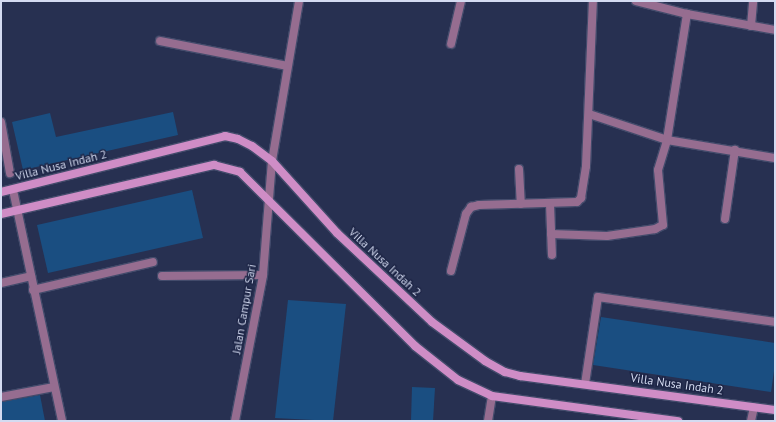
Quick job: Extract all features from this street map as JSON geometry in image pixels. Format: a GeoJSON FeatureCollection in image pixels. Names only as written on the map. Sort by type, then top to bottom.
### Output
{"type":"FeatureCollection","features":[{"type":"Feature","properties":{"kind":"street","name":"Jalan Campur Sari"},"geometry":{"type":"LineString","coordinates":[[235,421],[263,275],[272,161],[299,1]]}},
{"type":"Feature","properties":{"kind":"street"},"geometry":{"type":"LineString","coordinates":[[451,44],[461,1]]}},
{"type":"Feature","properties":{"kind":"street"},"geometry":{"type":"LineString","coordinates":[[451,271],[468,210],[479,205],[550,204],[577,202],[581,198],[586,166],[593,1]]}},
{"type":"Feature","properties":{"kind":"street"},"geometry":{"type":"LineString","coordinates":[[636,1],[687,14],[775,30]]}},
{"type":"Feature","properties":{"kind":"street"},"geometry":{"type":"LineString","coordinates":[[751,26],[754,1]]}},
{"type":"Feature","properties":{"kind":"street"},"geometry":{"type":"LineString","coordinates":[[551,234],[607,236],[660,227],[663,221],[658,170],[667,140],[687,14]]}},
{"type":"Feature","properties":{"kind":"street"},"geometry":{"type":"LineString","coordinates":[[160,42],[288,66]]}},
{"type":"Feature","properties":{"kind":"street"},"geometry":{"type":"LineString","coordinates":[[589,114],[667,140],[735,150],[775,158]]}},
{"type":"Feature","properties":{"kind":"street"},"geometry":{"type":"LineString","coordinates":[[1,122],[10,172]]}},
{"type":"Feature","properties":{"kind":"street","name":"Villa Nusa Indah 2"},"geometry":{"type":"LineString","coordinates":[[1,192],[225,136],[238,139],[252,146],[272,161],[337,233],[426,317],[485,361],[505,372],[520,376],[775,410]]}},
{"type":"Feature","properties":{"kind":"street"},"geometry":{"type":"LineString","coordinates":[[725,219],[735,150]]}},
{"type":"Feature","properties":{"kind":"street"},"geometry":{"type":"LineString","coordinates":[[1,214],[214,165],[240,172],[270,200],[415,346],[458,380],[492,396],[678,421]]}},
{"type":"Feature","properties":{"kind":"street"},"geometry":{"type":"LineString","coordinates":[[519,169],[521,204]]}},
{"type":"Feature","properties":{"kind":"street"},"geometry":{"type":"LineString","coordinates":[[13,190],[16,210],[62,421]]}},
{"type":"Feature","properties":{"kind":"street"},"geometry":{"type":"LineString","coordinates":[[550,204],[552,255]]}},
{"type":"Feature","properties":{"kind":"street"},"geometry":{"type":"LineString","coordinates":[[33,290],[153,262]]}},
{"type":"Feature","properties":{"kind":"street"},"geometry":{"type":"LineString","coordinates":[[162,276],[263,275]]}},
{"type":"Feature","properties":{"kind":"street"},"geometry":{"type":"LineString","coordinates":[[1,283],[31,276]]}},
{"type":"Feature","properties":{"kind":"street"},"geometry":{"type":"LineString","coordinates":[[585,384],[598,297],[775,322]]}},
{"type":"Feature","properties":{"kind":"street"},"geometry":{"type":"LineString","coordinates":[[1,397],[54,387]]}},
{"type":"Feature","properties":{"kind":"street"},"geometry":{"type":"LineString","coordinates":[[488,421],[492,396]]}},
{"type":"Feature","properties":{"kind":"street"},"geometry":{"type":"LineString","coordinates":[[751,421],[754,407]]}},
{"type":"Feature","properties":{"kind":"building"},"geometry":{"type":"Polygon","coordinates":[[[173,112],[178,135],[23,170],[12,122],[50,113],[56,137],[173,112]]]}},
{"type":"Feature","properties":{"kind":"building"},"geometry":{"type":"Polygon","coordinates":[[[192,190],[203,238],[48,273],[37,225],[192,190]]]}},
{"type":"Feature","properties":{"kind":"building"},"geometry":{"type":"Polygon","coordinates":[[[288,300],[346,304],[333,421],[275,418],[288,300]]]}},
{"type":"Feature","properties":{"kind":"building"},"geometry":{"type":"Polygon","coordinates":[[[601,317],[775,343],[775,364],[771,392],[593,365],[601,317]]]}},
{"type":"Feature","properties":{"kind":"building"},"geometry":{"type":"Polygon","coordinates":[[[412,387],[435,388],[433,421],[411,421],[412,387]]]}},
{"type":"Feature","properties":{"kind":"building"},"geometry":{"type":"Polygon","coordinates":[[[40,395],[45,421],[1,421],[1,402],[40,395]]]}}]}
